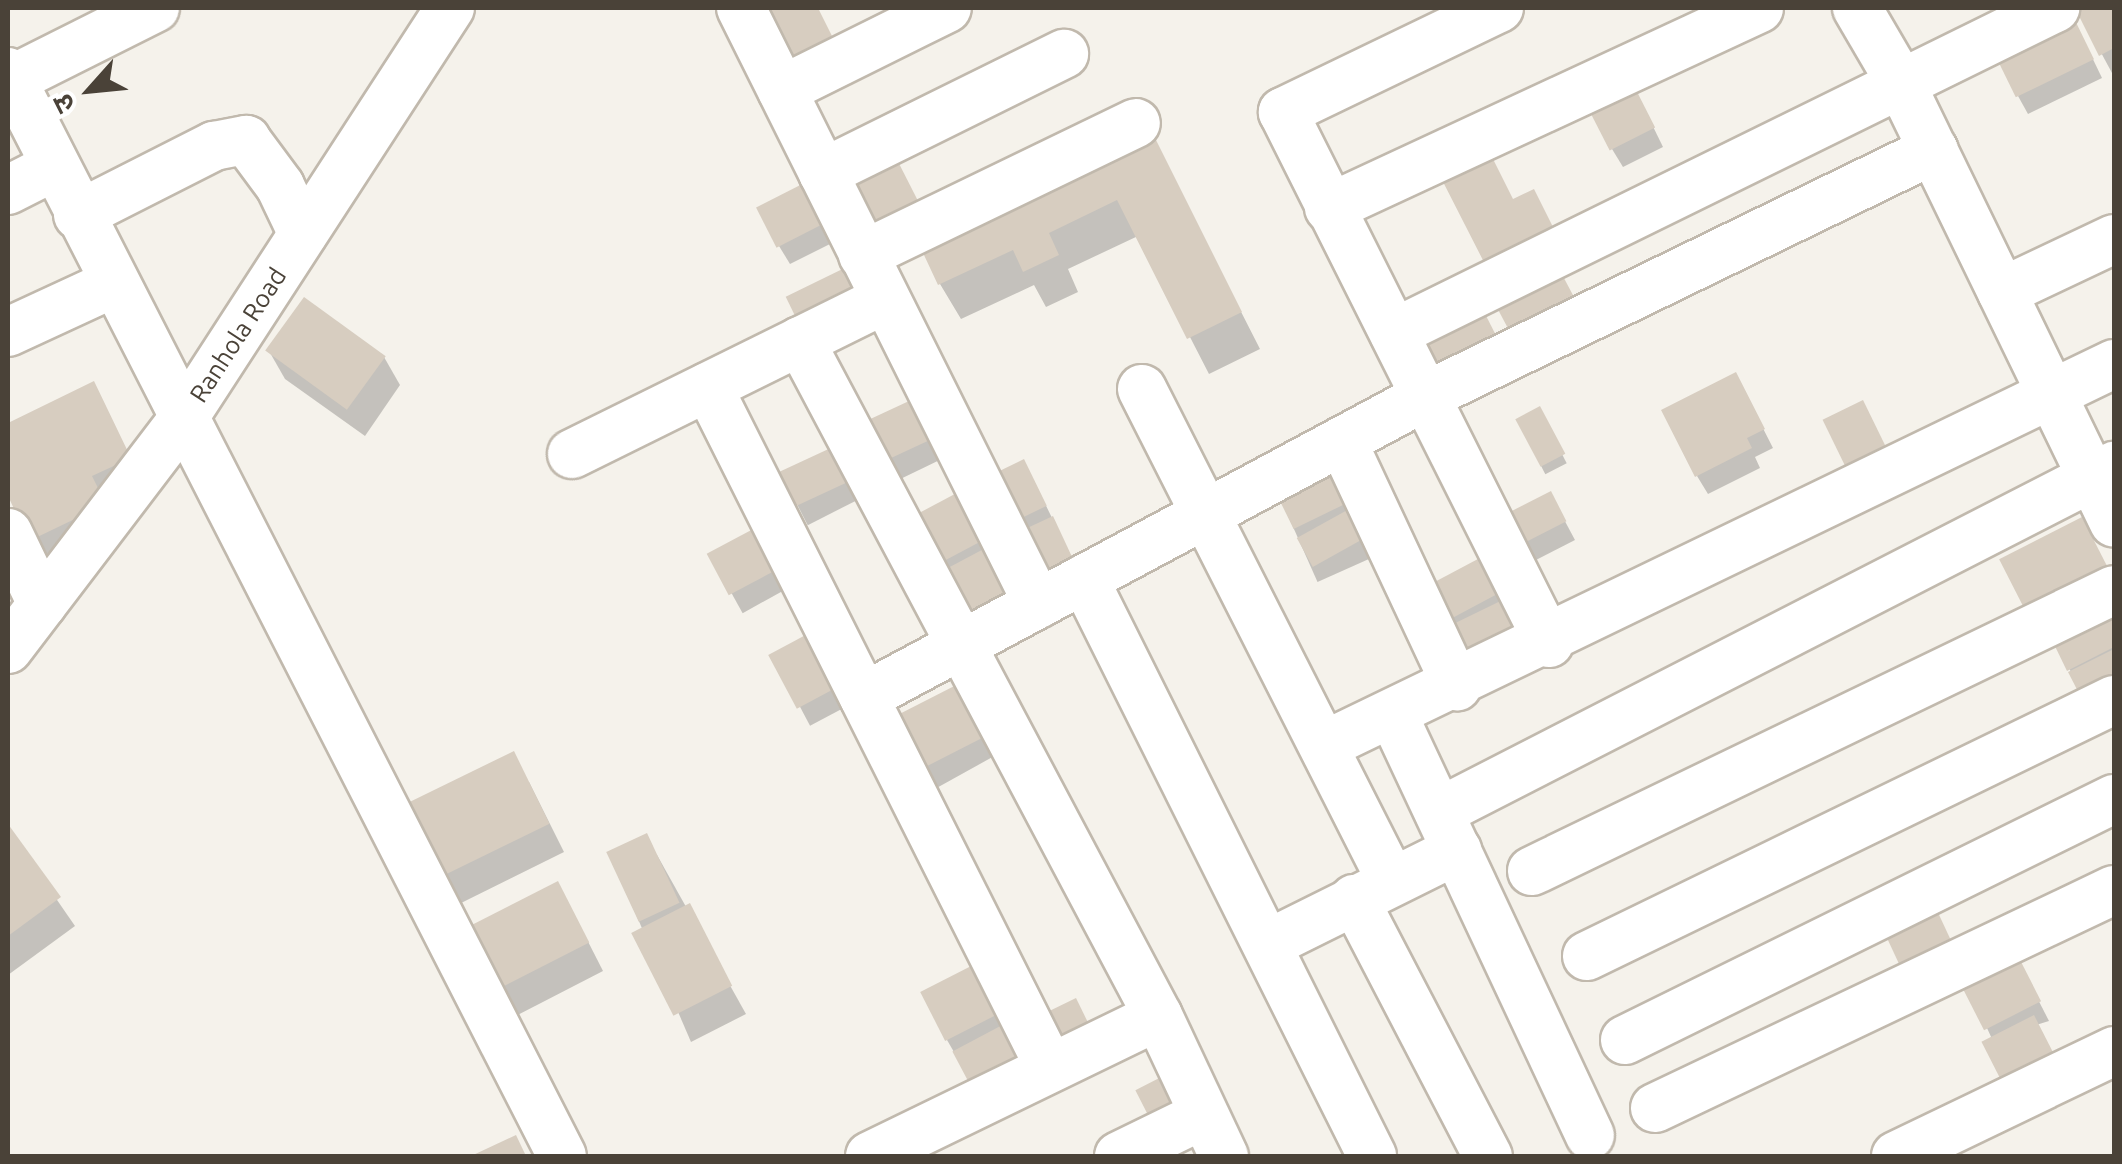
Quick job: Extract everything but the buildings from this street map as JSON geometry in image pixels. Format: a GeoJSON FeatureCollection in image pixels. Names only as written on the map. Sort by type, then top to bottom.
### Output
{"type":"FeatureCollection","features":[{"type":"Feature","properties":{"kind":"street"},"geometry":{"type":"LineString","coordinates":[[155,8],[10,76],[181,422],[562,1156]]}},
{"type":"Feature","properties":{"kind":"street","name":"Ranhola Road"},"geometry":{"type":"LineString","coordinates":[[8,649],[181,422],[450,8]]}},
{"type":"Feature","properties":{"kind":"street"},"geometry":{"type":"LineString","coordinates":[[741,8],[1038,604]]}},
{"type":"Feature","properties":{"kind":"street"},"geometry":{"type":"LineString","coordinates":[[782,90],[948,8]]}},
{"type":"Feature","properties":{"kind":"street"},"geometry":{"type":"LineString","coordinates":[[1499,8],[1283,112],[1549,642]]}},
{"type":"Feature","properties":{"kind":"street"},"geometry":{"type":"LineString","coordinates":[[1329,208],[1759,8]]}},
{"type":"Feature","properties":{"kind":"street"},"geometry":{"type":"LineString","coordinates":[[1857,8],[1900,80],[2052,394],[2103,471],[2114,522]]}},
{"type":"Feature","properties":{"kind":"street"},"geometry":{"type":"LineString","coordinates":[[1394,333],[1900,80],[2056,8]]}},
{"type":"Feature","properties":{"kind":"street"},"geometry":{"type":"LineString","coordinates":[[823,174],[1064,54]]}},
{"type":"Feature","properties":{"kind":"street"},"geometry":{"type":"LineString","coordinates":[[863,256],[1136,123]]}},
{"type":"Feature","properties":{"kind":"street"},"geometry":{"type":"LineString","coordinates":[[78,215],[231,139],[258,152],[303,234]]}},
{"type":"Feature","properties":{"kind":"street"},"geometry":{"type":"LineString","coordinates":[[864,697],[1426,396],[1933,150]]}},
{"type":"Feature","properties":{"kind":"street"},"geometry":{"type":"LineString","coordinates":[[8,190],[53,167]]}},
{"type":"Feature","properties":{"kind":"street"},"geometry":{"type":"LineString","coordinates":[[2002,292],[2114,239]]}},
{"type":"Feature","properties":{"kind":"street"},"geometry":{"type":"LineString","coordinates":[[8,332],[112,284]]}},
{"type":"Feature","properties":{"kind":"street"},"geometry":{"type":"LineString","coordinates":[[572,454],[884,300]]}},
{"type":"Feature","properties":{"kind":"street"},"geometry":{"type":"LineString","coordinates":[[800,341],[957,646],[1158,1016],[1213,1136],[1119,1156]]}},
{"type":"Feature","properties":{"kind":"street"},"geometry":{"type":"LineString","coordinates":[[1325,745],[1549,642],[2114,364]]}},
{"type":"Feature","properties":{"kind":"street"},"geometry":{"type":"LineString","coordinates":[[708,387],[1050,1068]]}},
{"type":"Feature","properties":{"kind":"street"},"geometry":{"type":"LineString","coordinates":[[1142,389],[1325,745],[1373,890],[1488,1156]]}},
{"type":"Feature","properties":{"kind":"street"},"geometry":{"type":"LineString","coordinates":[[1342,441],[1457,686]]}},
{"type":"Feature","properties":{"kind":"street"},"geometry":{"type":"LineString","coordinates":[[1270,944],[1373,890],[1448,831],[2103,471]]}},
{"type":"Feature","properties":{"kind":"street"},"geometry":{"type":"LineString","coordinates":[[8,533],[42,604]]}},
{"type":"Feature","properties":{"kind":"street"},"geometry":{"type":"LineString","coordinates":[[1084,579],[1270,944],[1372,1156]]}},
{"type":"Feature","properties":{"kind":"street"},"geometry":{"type":"LineString","coordinates":[[1532,871],[2114,590]]}},
{"type":"Feature","properties":{"kind":"street"},"geometry":{"type":"LineString","coordinates":[[1586,956],[2114,700]]}},
{"type":"Feature","properties":{"kind":"street"},"geometry":{"type":"LineString","coordinates":[[1393,715],[1590,1135]]}},
{"type":"Feature","properties":{"kind":"street"},"geometry":{"type":"LineString","coordinates":[[1625,1040],[2114,799]]}},
{"type":"Feature","properties":{"kind":"street"},"geometry":{"type":"LineString","coordinates":[[1655,1108],[2114,890]]}},
{"type":"Feature","properties":{"kind":"street"},"geometry":{"type":"LineString","coordinates":[[870,1156],[1158,1016]]}},
{"type":"Feature","properties":{"kind":"street"},"geometry":{"type":"LineString","coordinates":[[1896,1156],[2114,1051]]}}]}
